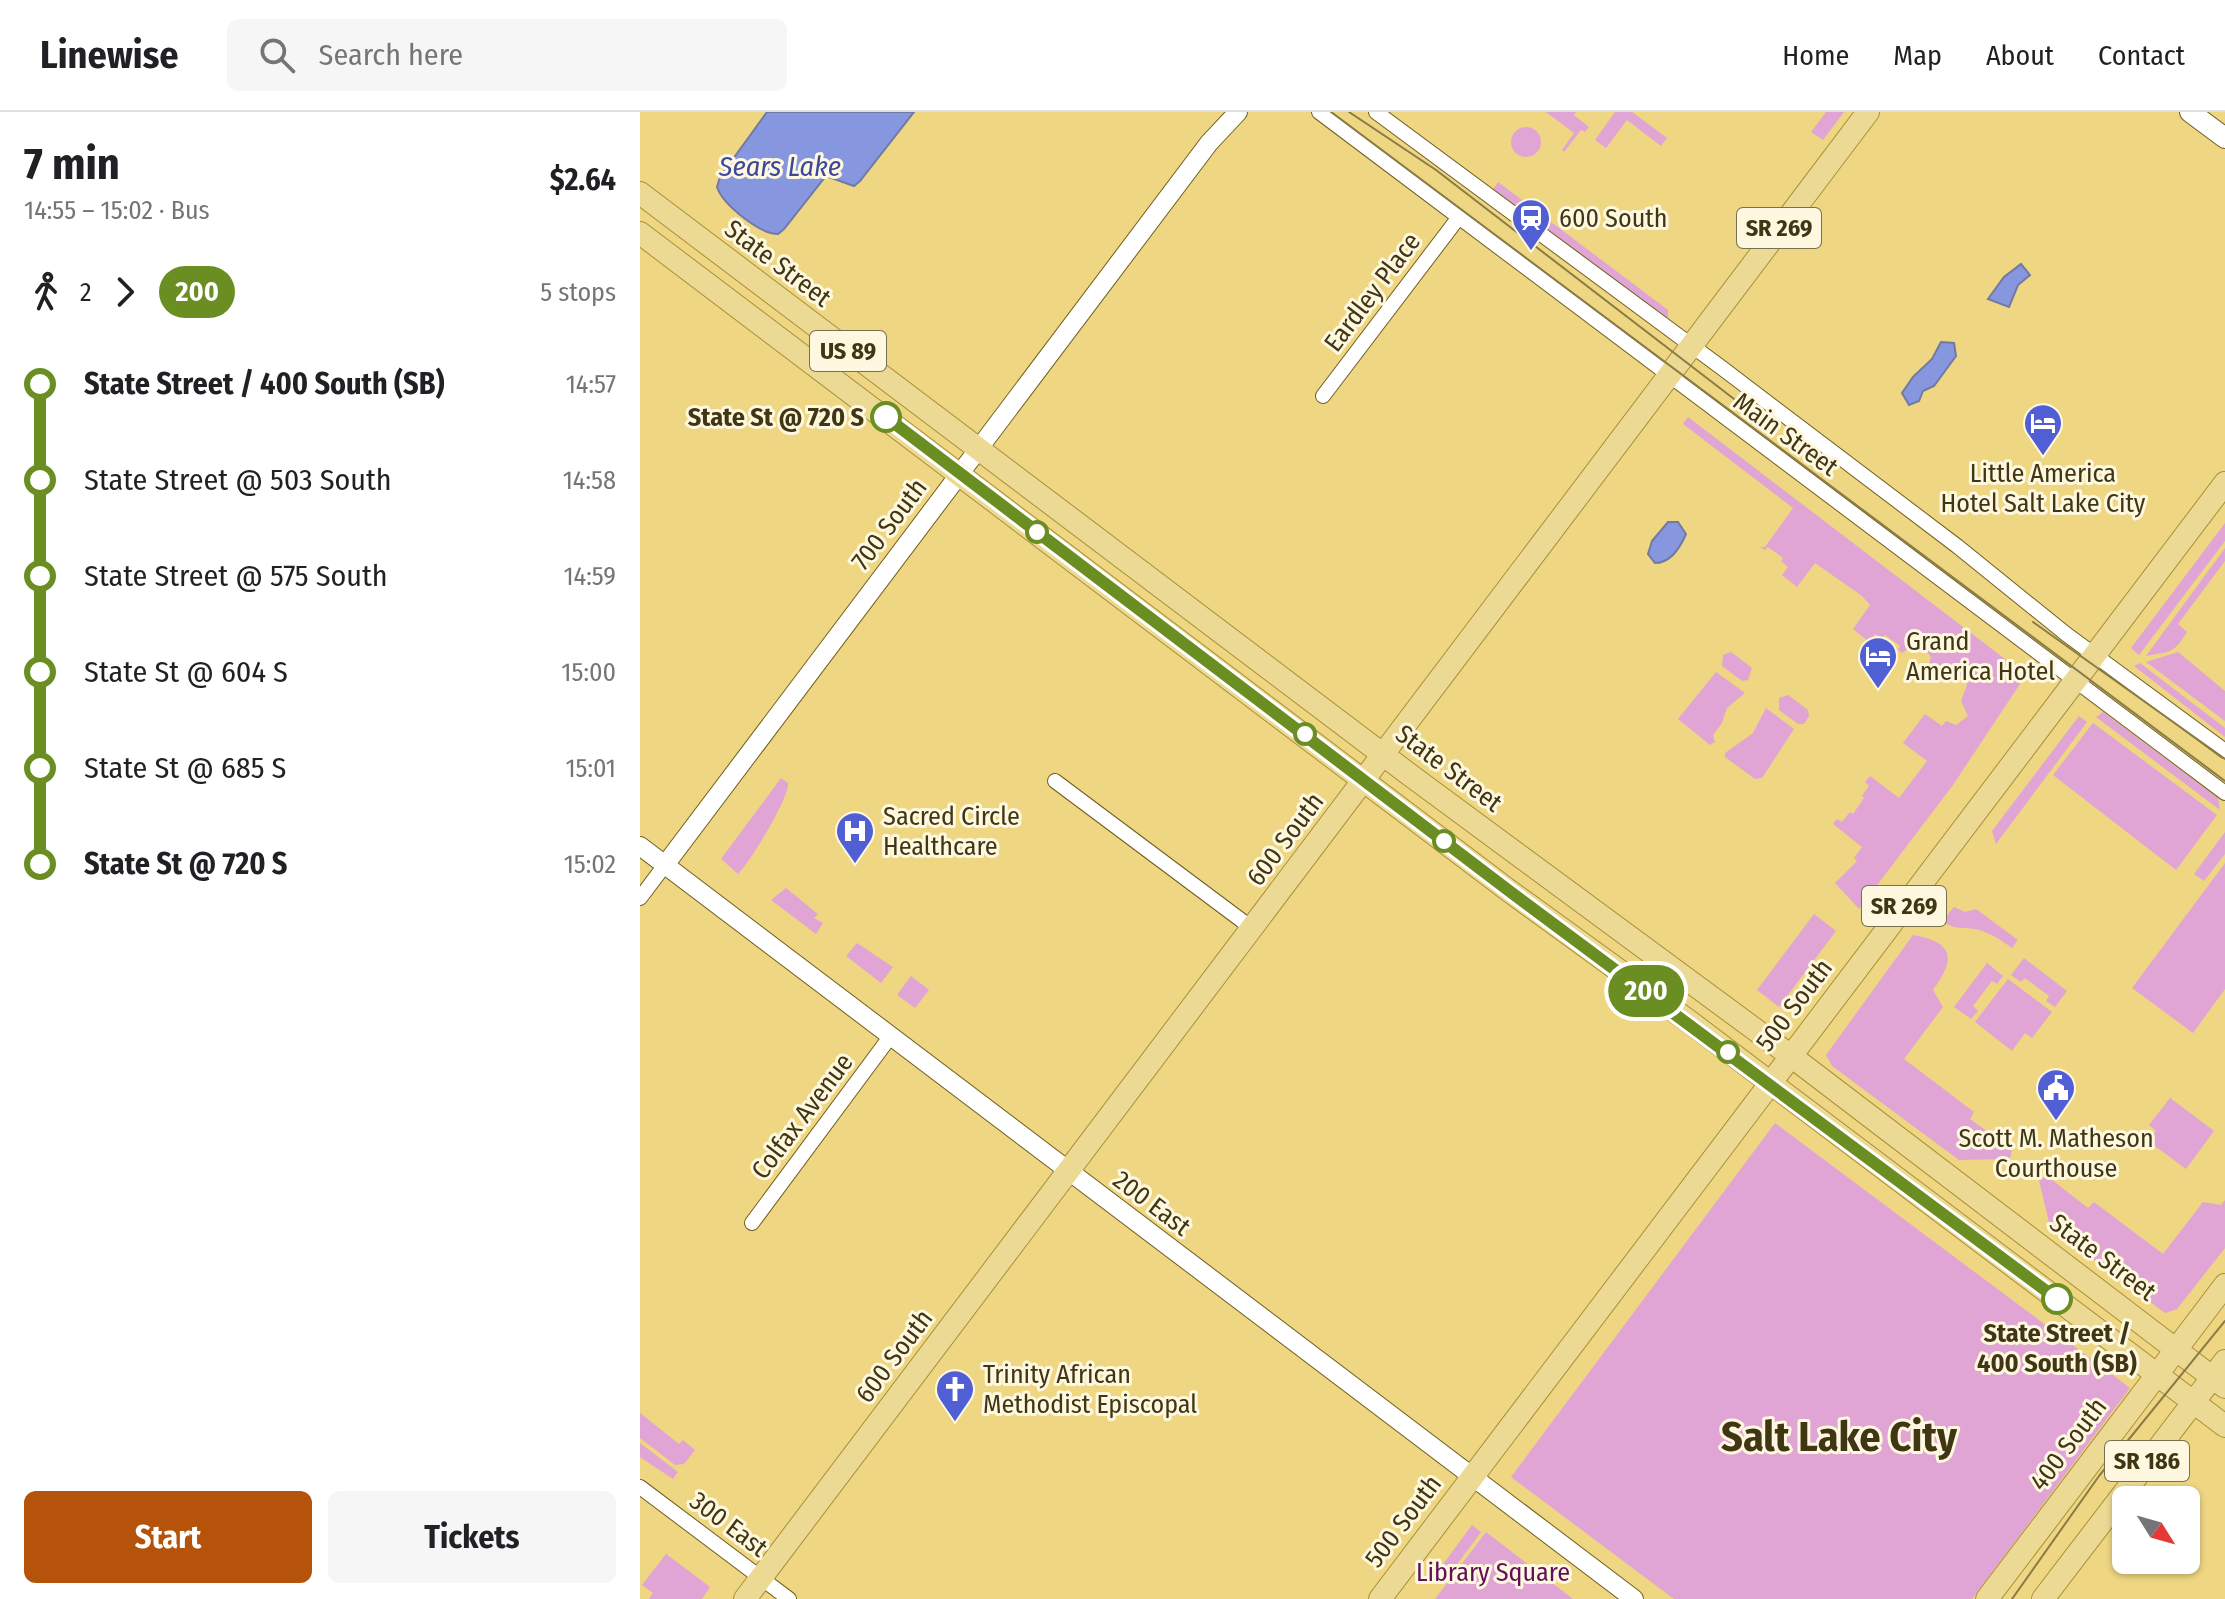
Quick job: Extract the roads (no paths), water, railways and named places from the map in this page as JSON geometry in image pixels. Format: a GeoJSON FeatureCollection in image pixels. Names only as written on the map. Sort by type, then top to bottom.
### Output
{"type":"FeatureCollection","features":[{"type":"Feature","properties":{"kind":"main road","name":"600 South"},"geometry":{"type":"LineString","coordinates":[[745,1599],[1868,112]]}},
{"type":"Feature","properties":{"kind":"main road"},"geometry":{"type":"LineString","coordinates":[[2190,112],[2225,138]]}},
{"type":"Feature","properties":{"kind":"main road","name":"State Street"},"geometry":{"type":"LineString","coordinates":[[640,193],[2176,1348],[2221,1375]]}},
{"type":"Feature","properties":{"kind":"main road","name":"US 89"},"geometry":{"type":"LineString","coordinates":[[640,233],[2194,1402]]}},
{"type":"Feature","properties":{"kind":"main road","name":"500 South"},"geometry":{"type":"LineString","coordinates":[[1380,1599],[2225,483]]}},
{"type":"Feature","properties":{"kind":"main road","name":"400 South"},"geometry":{"type":"LineString","coordinates":[[1987,1599],[2225,1285]]}},
{"type":"Feature","properties":{"kind":"main road"},"geometry":{"type":"LineString","coordinates":[[2194,1402],[2221,1375]]}},
{"type":"Feature","properties":{"kind":"main road","name":"SR 186"},"geometry":{"type":"LineString","coordinates":[[2043,1599],[2194,1402],[2225,1426]]}},
{"type":"Feature","properties":{"kind":"street","name":"700 South"},"geometry":{"type":"LineString","coordinates":[[1209,143],[1227,112]]}},
{"type":"Feature","properties":{"kind":"street","name":"700 South"},"geometry":{"type":"LineString","coordinates":[[640,898],[1209,143],[1238,112]]}},
{"type":"Feature","properties":{"kind":"street","name":"Main Street"},"geometry":{"type":"LineString","coordinates":[[1319,112],[2225,793]]}},
{"type":"Feature","properties":{"kind":"street","name":"Main Street"},"geometry":{"type":"LineString","coordinates":[[1376,112],[1691,345],[2225,751]]}},
{"type":"Feature","properties":{"kind":"street","name":"Eardley Place"},"geometry":{"type":"LineString","coordinates":[[1323,396],[1459,217]]}},
{"type":"Feature","properties":{"kind":"street"},"geometry":{"type":"LineString","coordinates":[[1055,781],[1253,929]]}},
{"type":"Feature","properties":{"kind":"street","name":"200 East"},"geometry":{"type":"LineString","coordinates":[[640,846],[1634,1599]]}},
{"type":"Feature","properties":{"kind":"street","name":"Colfax Avenue"},"geometry":{"type":"LineString","coordinates":[[752,1223],[890,1037]]}},
{"type":"Feature","properties":{"kind":"street","name":"300 East"},"geometry":{"type":"LineString","coordinates":[[640,1487],[789,1599]]}},
{"type":"Feature","properties":{"kind":"water","name":"Sears Lake"},"geometry":{"type":"Polygon","coordinates":[[[767,112],[914,112],[860,181],[854,186],[826,176],[778,234],[770,233],[743,217],[717,187],[720,177],[767,112]]]}},
{"type":"Feature","properties":{"kind":"water"},"geometry":{"type":"Polygon","coordinates":[[[2021,264],[2030,275],[2018,285],[2009,307],[1988,299],[2004,277],[2021,264]]]}},
{"type":"Feature","properties":{"kind":"water"},"geometry":{"type":"Polygon","coordinates":[[[1941,342],[1954,343],[1956,356],[1934,386],[1923,391],[1919,401],[1909,405],[1902,393],[1932,359],[1941,342]]]}},
{"type":"Feature","properties":{"kind":"water"},"geometry":{"type":"Polygon","coordinates":[[[1668,522],[1678,522],[1686,534],[1670,558],[1655,563],[1648,554],[1652,541],[1668,522]]]}},
{"type":"Feature","properties":{"kind":"tram line"},"geometry":{"type":"LineString","coordinates":[[1331,112],[2225,781]]}},
{"type":"Feature","properties":{"kind":"tram line"},"geometry":{"type":"LineString","coordinates":[[1349,112],[1436,170],[1738,402]]}},
{"type":"Feature","properties":{"kind":"tram line"},"geometry":{"type":"LineString","coordinates":[[2033,622],[2225,759]]}},
{"type":"Feature","properties":{"kind":"tram line"},"geometry":{"type":"LineString","coordinates":[[2012,1599],[2099,1476],[2225,1321]]}},
{"type":"Feature","properties":{"kind":"place","name":"600 South"},"geometry":{"type":"Point","coordinates":[1531,252]}},
{"type":"Feature","properties":{"kind":"place","name":"State St @ 720 S"},"geometry":{"type":"Point","coordinates":[886,417]}},
{"type":"Feature","properties":{"kind":"place","name":"Little America Hotel Salt Lake City"},"geometry":{"type":"Point","coordinates":[2043,457]}},
{"type":"Feature","properties":{"kind":"place","name":"Grand America Hotel"},"geometry":{"type":"Point","coordinates":[1878,690]}},
{"type":"Feature","properties":{"kind":"place","name":"Sacred Circle Healthcare"},"geometry":{"type":"Point","coordinates":[855,865]}},
{"type":"Feature","properties":{"kind":"place","name":"Scott M. Matheson Courthouse"},"geometry":{"type":"Point","coordinates":[2056,1122]}},
{"type":"Feature","properties":{"kind":"place","name":"State Street / 400 South (SB)"},"geometry":{"type":"Point","coordinates":[2057,1299]}},
{"type":"Feature","properties":{"kind":"place","name":"Trinity African Methodist Episcopal"},"geometry":{"type":"Point","coordinates":[955,1423]}},
{"type":"Feature","properties":{"kind":"district","name":"Salt Lake City"},"geometry":{"type":"Point","coordinates":[1839,1436]}},
{"type":"Feature","properties":{"kind":"park label","name":"Library Square"},"geometry":{"type":"Point","coordinates":[1493,1572]}}]}
